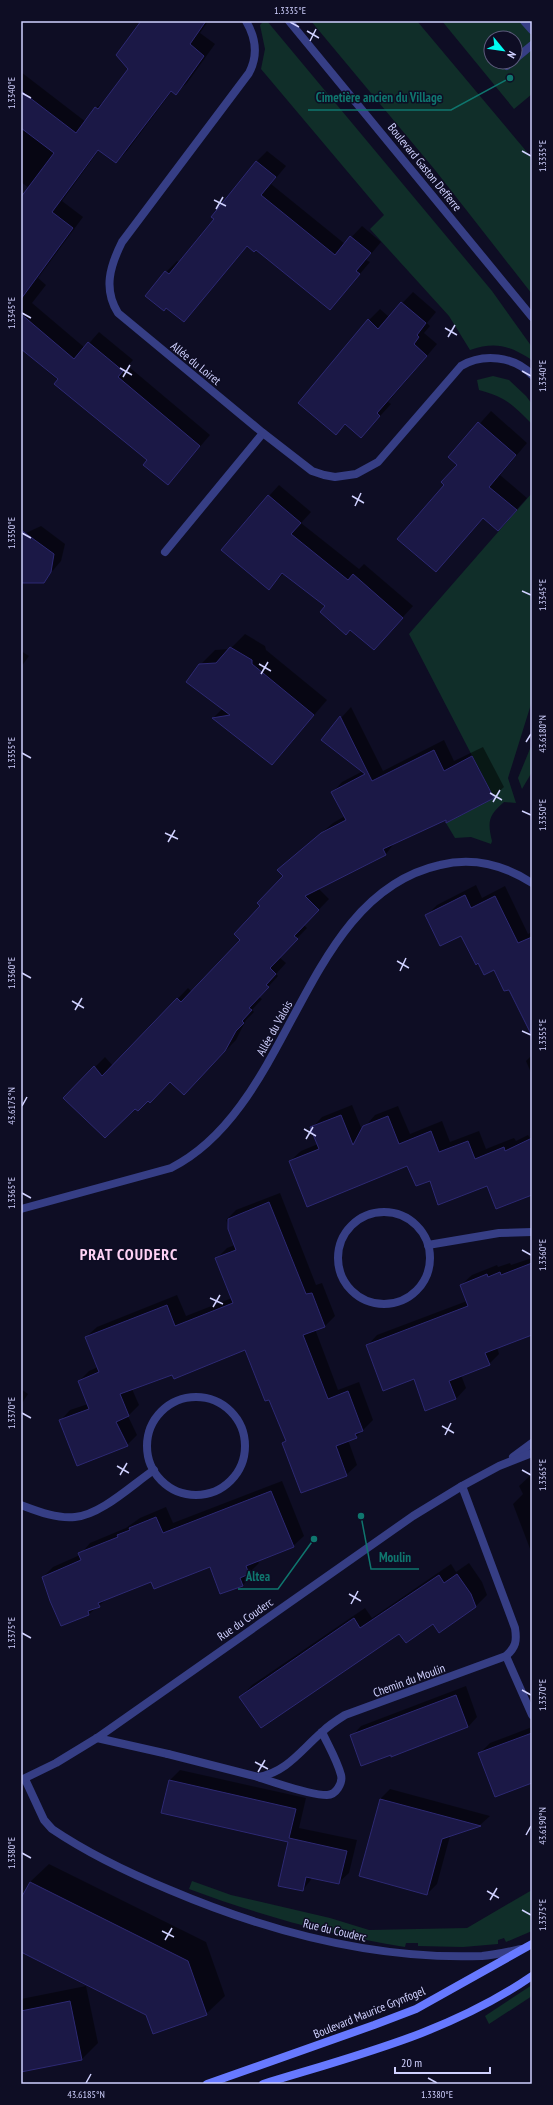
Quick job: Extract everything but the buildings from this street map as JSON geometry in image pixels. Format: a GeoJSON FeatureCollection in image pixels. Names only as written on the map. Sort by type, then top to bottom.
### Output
{"type":"FeatureCollection","features":[{"type":"Feature","properties":{"kind":"main road","name":"Boulevard Maurice Grynfogel"},"geometry":{"type":"LineString","coordinates":[[207,2084],[416,2009],[532,1944]]}},
{"type":"Feature","properties":{"kind":"main road"},"geometry":{"type":"LineString","coordinates":[[263,2084],[363,2055],[419,2035],[485,2004],[532,1976]]}},
{"type":"Feature","properties":{"kind":"street","name":"Allée du Loiret"},"geometry":{"type":"LineString","coordinates":[[246,21],[255,46],[254,64],[249,73],[122,242],[116,255],[111,272],[109,290],[114,306],[123,319],[312,471],[335,477],[351,475],[368,469],[378,462],[461,366],[471,361],[493,358],[519,364],[532,376]]}},
{"type":"Feature","properties":{"kind":"street","name":"Boulevard Gaston Defferre"},"geometry":{"type":"LineString","coordinates":[[289,21],[490,264],[532,318]]}},
{"type":"Feature","properties":{"kind":"street"},"geometry":{"type":"LineString","coordinates":[[524,21],[532,30]]}},
{"type":"Feature","properties":{"kind":"street"},"geometry":{"type":"LineString","coordinates":[[523,52],[532,45]]}},
{"type":"Feature","properties":{"kind":"street","name":"Boulevard Gaston Defferre"},"geometry":{"type":"LineString","coordinates":[[526,311],[532,322]]}},
{"type":"Feature","properties":{"kind":"street"},"geometry":{"type":"LineString","coordinates":[[165,552],[263,433]]}},
{"type":"Feature","properties":{"kind":"street","name":"Allée du Valois"},"geometry":{"type":"LineString","coordinates":[[21,1209],[171,1168],[184,1161],[213,1139],[239,1107],[266,1066],[313,981],[348,927],[378,895],[395,883],[428,867],[465,862],[481,862],[500,868],[532,883]]}},
{"type":"Feature","properties":{"kind":"street"},"geometry":{"type":"LineString","coordinates":[[376,1212],[397,1213],[405,1216],[418,1226],[425,1236],[428,1245],[430,1251],[430,1267],[420,1287],[405,1300],[381,1305],[366,1301],[346,1286],[341,1276],[338,1264],[339,1247],[345,1233],[356,1221],[376,1212]]}},
{"type":"Feature","properties":{"kind":"street"},"geometry":{"type":"LineString","coordinates":[[428,1245],[499,1233],[532,1232]]}},
{"type":"Feature","properties":{"kind":"street"},"geometry":{"type":"LineString","coordinates":[[194,1397],[211,1399],[225,1406],[237,1418],[244,1432],[245,1449],[241,1465],[233,1478],[221,1488],[207,1494],[191,1495],[176,1491],[163,1482],[154,1470],[148,1454],[148,1438],[154,1422],[164,1409],[173,1403],[194,1397]]}},
{"type":"Feature","properties":{"kind":"street","name":"Rue du Couderc"},"geometry":{"type":"LineString","coordinates":[[524,1949],[484,1956],[420,1956],[359,1949],[267,1925],[209,1906],[126,1872],[52,1830],[44,1820],[23,1779],[97,1738],[361,1552],[462,1486],[499,1466],[532,1444]]}},
{"type":"Feature","properties":{"kind":"street","name":"Rue du Couderc"},"geometry":{"type":"LineString","coordinates":[[499,1466],[532,1453]]}},
{"type":"Feature","properties":{"kind":"street"},"geometry":{"type":"LineString","coordinates":[[21,1505],[51,1515],[75,1517],[107,1504],[154,1470]]}},
{"type":"Feature","properties":{"kind":"street"},"geometry":{"type":"LineString","coordinates":[[462,1486],[515,1628],[516,1639],[514,1648],[506,1656],[532,1715]]}},
{"type":"Feature","properties":{"kind":"street","name":"Chemin du Moulin"},"geometry":{"type":"LineString","coordinates":[[258,1777],[271,1775],[280,1770],[322,1732],[345,1715],[506,1656]]}},
{"type":"Feature","properties":{"kind":"street"},"geometry":{"type":"LineString","coordinates":[[97,1738],[168,1754],[326,1795],[332,1794],[337,1790],[341,1776],[322,1732]]}},
{"type":"Feature","properties":{"kind":"green space"},"geometry":{"type":"Polygon","coordinates":[[[264,21],[267,21],[492,291],[532,347],[532,360],[517,351],[502,346],[479,347],[470,350],[449,316],[370,229],[384,215],[261,69],[265,49],[260,25],[264,21]]]}},
{"type":"Feature","properties":{"kind":"green space"},"geometry":{"type":"Polygon","coordinates":[[[311,21],[417,21],[532,158],[532,294],[435,170],[311,21]]]}},
{"type":"Feature","properties":{"kind":"green space"},"geometry":{"type":"Polygon","coordinates":[[[442,21],[532,21],[532,94],[514,109],[442,21]]]}},
{"type":"Feature","properties":{"kind":"green space"},"geometry":{"type":"Polygon","coordinates":[[[493,376],[509,380],[526,396],[532,404],[532,424],[508,402],[479,390],[477,380],[493,376]]]}},
{"type":"Feature","properties":{"kind":"green space"},"geometry":{"type":"Polygon","coordinates":[[[532,493],[532,701],[508,778],[516,803],[504,802],[492,815],[490,819],[491,844],[471,837],[455,838],[446,823],[494,798],[409,634],[532,493]]]}},
{"type":"Feature","properties":{"kind":"green space"},"geometry":{"type":"Polygon","coordinates":[[[532,744],[532,772],[522,789],[518,778],[532,744]]]}},
{"type":"Feature","properties":{"kind":"green space"},"geometry":{"type":"Polygon","coordinates":[[[192,1881],[231,1895],[330,1918],[369,1930],[467,1928],[532,1890],[532,1931],[506,1942],[504,1938],[498,1940],[498,1944],[463,1947],[418,1946],[418,1943],[406,1943],[405,1947],[349,1937],[268,1916],[189,1889],[192,1881]]]}},
{"type":"Feature","properties":{"kind":"green space"},"geometry":{"type":"Polygon","coordinates":[[[532,1985],[532,1996],[489,2024],[485,2016],[532,1985]]]}},
{"type":"Feature","properties":{"kind":"place","name":"Cimetière ancien du Village"},"geometry":{"type":"Point","coordinates":[510,78]}},
{"type":"Feature","properties":{"kind":"place","name":"Moulin"},"geometry":{"type":"Point","coordinates":[361,1516]}},
{"type":"Feature","properties":{"kind":"place","name":"Altea"},"geometry":{"type":"Point","coordinates":[314,1539]}},
{"type":"Feature","properties":{"kind":"district","name":"PRAT COUDERC"},"geometry":{"type":"Point","coordinates":[129,1254]}}]}
